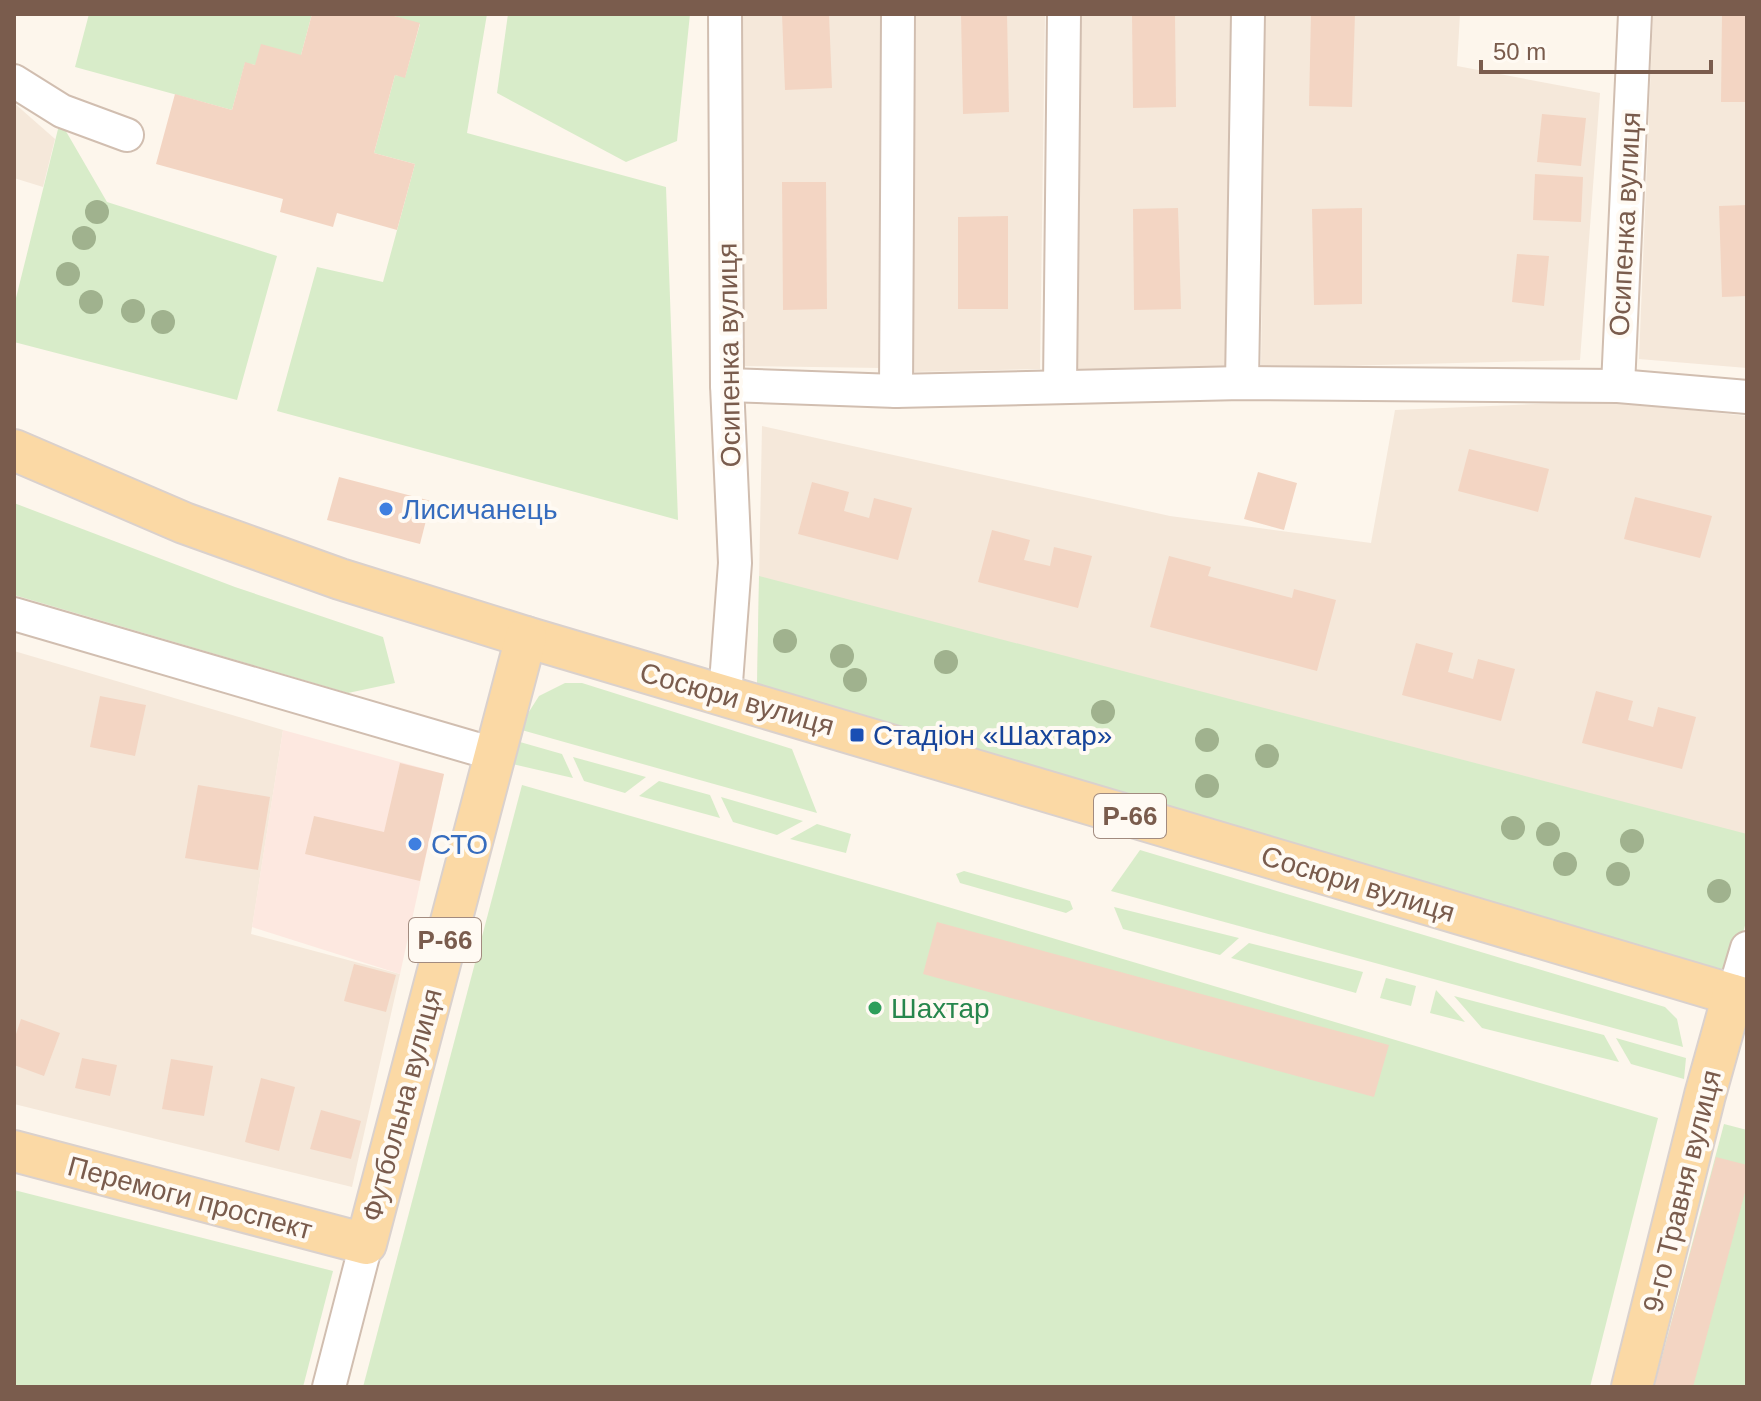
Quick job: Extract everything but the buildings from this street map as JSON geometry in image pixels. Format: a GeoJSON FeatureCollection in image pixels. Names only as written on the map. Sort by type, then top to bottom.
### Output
{"type":"FeatureCollection","features":[{"type":"Feature","properties":{"kind":"main road","name":"Сосюри вулиця"},"geometry":{"type":"LineString","coordinates":[[14,450],[184,523],[340,579],[1740,997]]}},
{"type":"Feature","properties":{"kind":"main road","name":"Футбольна вулиця"},"geometry":{"type":"LineString","coordinates":[[366,1244],[526,637]]}},
{"type":"Feature","properties":{"kind":"main road","name":"9-го Травня вулиця"},"geometry":{"type":"LineString","coordinates":[[1632,1387],[1705,1095],[1740,997]]}},
{"type":"Feature","properties":{"kind":"main road","name":"Перемоги проспект"},"geometry":{"type":"LineString","coordinates":[[14,1151],[366,1244]]}},
{"type":"Feature","properties":{"kind":"street","name":"Осипенка вулиця"},"geometry":{"type":"LineString","coordinates":[[725,14],[727,385],[735,563],[725,696]]}},
{"type":"Feature","properties":{"kind":"street"},"geometry":{"type":"LineString","coordinates":[[896,391],[898,14]]}},
{"type":"Feature","properties":{"kind":"street"},"geometry":{"type":"LineString","coordinates":[[1060,386],[1064,14]]}},
{"type":"Feature","properties":{"kind":"street"},"geometry":{"type":"LineString","coordinates":[[1242,383],[1248,14]]}},
{"type":"Feature","properties":{"kind":"street","name":"Осипенка вулиця"},"geometry":{"type":"LineString","coordinates":[[1618,386],[1635,14]]}},
{"type":"Feature","properties":{"kind":"street"},"geometry":{"type":"LineString","coordinates":[[14,81],[62,111],[127,135]]}},
{"type":"Feature","properties":{"kind":"street"},"geometry":{"type":"LineString","coordinates":[[727,385],[896,391],[1242,383],[1618,386],[1747,397]]}},
{"type":"Feature","properties":{"kind":"street"},"geometry":{"type":"LineString","coordinates":[[14,614],[494,754]]}},
{"type":"Feature","properties":{"kind":"street"},"geometry":{"type":"LineString","coordinates":[[1740,997],[1747,948]]}},
{"type":"Feature","properties":{"kind":"street","name":"Футбольна вулиця"},"geometry":{"type":"LineString","coordinates":[[329,1387],[366,1244]]}},
{"type":"Feature","properties":{"kind":"shaded area"},"geometry":{"type":"Polygon","coordinates":[[[737,14],[882,14],[881,368],[738,366],[737,14]]]}},
{"type":"Feature","properties":{"kind":"shaded area"},"geometry":{"type":"Polygon","coordinates":[[[916,14],[1045,14],[1040,369],[912,372],[916,14]]]}},
{"type":"Feature","properties":{"kind":"shaded area"},"geometry":{"type":"Polygon","coordinates":[[[1079,14],[1231,14],[1231,366],[1076,370],[1079,14]]]}},
{"type":"Feature","properties":{"kind":"shaded area"},"geometry":{"type":"Polygon","coordinates":[[[1265,14],[1460,14],[1457,66],[1600,93],[1580,360],[1261,368],[1265,14]]]}},
{"type":"Feature","properties":{"kind":"shaded area"},"geometry":{"type":"Polygon","coordinates":[[[1653,14],[1747,14],[1747,368],[1639,359],[1653,14]]]}},
{"type":"Feature","properties":{"kind":"shaded area"},"geometry":{"type":"Polygon","coordinates":[[[14,103],[55,139],[43,187],[14,178],[14,103]]]}},
{"type":"Feature","properties":{"kind":"shaded area"},"geometry":{"type":"Polygon","coordinates":[[[1607,401],[1747,416],[1747,918],[757,686],[762,426],[1170,516],[1371,543],[1395,410],[1607,401]]]}},
{"type":"Feature","properties":{"kind":"shaded area"},"geometry":{"type":"Polygon","coordinates":[[[14,651],[283,730],[251,934],[400,974],[352,1187],[14,1104],[14,651]]]}},
{"type":"Feature","properties":{"kind":"shaded area"},"geometry":{"type":"Polygon","coordinates":[[[283,730],[444,774],[400,974],[252,927],[283,730]]]}},
{"type":"Feature","properties":{"kind":"green space"},"geometry":{"type":"Polygon","coordinates":[[[89,14],[312,14],[301,55],[255,65],[245,63],[232,110],[75,67],[89,14]]]}},
{"type":"Feature","properties":{"kind":"green space"},"geometry":{"type":"Polygon","coordinates":[[[387,14],[487,14],[467,133],[666,187],[678,520],[277,411],[317,267],[383,282],[415,164],[374,153],[395,75],[405,77],[420,24],[387,14]]]}},
{"type":"Feature","properties":{"kind":"green space"},"geometry":{"type":"Polygon","coordinates":[[[508,14],[690,14],[677,141],[626,162],[497,93],[508,14]]]}},
{"type":"Feature","properties":{"kind":"green space"},"geometry":{"type":"Polygon","coordinates":[[[60,121],[107,202],[277,256],[237,400],[14,342],[14,306],[60,121]]]}},
{"type":"Feature","properties":{"kind":"green space"},"geometry":{"type":"Polygon","coordinates":[[[14,503],[235,587],[383,637],[395,683],[348,693],[14,595],[14,503]]]}},
{"type":"Feature","properties":{"kind":"green space"},"geometry":{"type":"Polygon","coordinates":[[[759,576],[1747,834],[1747,918],[1736,959],[1721,973],[757,686],[759,576]]]}},
{"type":"Feature","properties":{"kind":"green space"},"geometry":{"type":"Polygon","coordinates":[[[565,683],[582,683],[792,749],[817,813],[518,729],[539,696],[565,683]]]}},
{"type":"Feature","properties":{"kind":"green space"},"geometry":{"type":"Polygon","coordinates":[[[513,740],[562,754],[573,778],[504,762],[513,740]]]}},
{"type":"Feature","properties":{"kind":"green space"},"geometry":{"type":"Polygon","coordinates":[[[573,757],[646,777],[625,793],[584,781],[573,757]]]}},
{"type":"Feature","properties":{"kind":"green space"},"geometry":{"type":"Polygon","coordinates":[[[659,781],[710,795],[720,818],[639,796],[659,781]]]}},
{"type":"Feature","properties":{"kind":"green space","name":"Шахтар"},"geometry":{"type":"Polygon","coordinates":[[[522,785],[904,894],[1658,1118],[1590,1387],[363,1387],[522,785]]]}},
{"type":"Feature","properties":{"kind":"green space"},"geometry":{"type":"Polygon","coordinates":[[[721,797],[803,821],[777,835],[733,822],[721,797]]]}},
{"type":"Feature","properties":{"kind":"green space"},"geometry":{"type":"Polygon","coordinates":[[[817,824],[851,834],[846,853],[790,839],[817,824]]]}},
{"type":"Feature","properties":{"kind":"green space"},"geometry":{"type":"Polygon","coordinates":[[[1140,850],[1665,1007],[1677,1019],[1683,1047],[1111,891],[1140,850]]]}},
{"type":"Feature","properties":{"kind":"green space"},"geometry":{"type":"Polygon","coordinates":[[[964,871],[1070,901],[1073,909],[1066,913],[960,883],[956,874],[964,871]]]}},
{"type":"Feature","properties":{"kind":"green space"},"geometry":{"type":"Polygon","coordinates":[[[1114,907],[1239,938],[1220,955],[1123,929],[1114,907]]]}},
{"type":"Feature","properties":{"kind":"green space"},"geometry":{"type":"Polygon","coordinates":[[[1249,943],[1363,972],[1356,993],[1231,958],[1249,943]]]}},
{"type":"Feature","properties":{"kind":"green space"},"geometry":{"type":"Polygon","coordinates":[[[1386,978],[1416,986],[1411,1006],[1380,998],[1386,978]]]}},
{"type":"Feature","properties":{"kind":"green space"},"geometry":{"type":"Polygon","coordinates":[[[1436,990],[1465,1022],[1430,1013],[1436,990]]]}},
{"type":"Feature","properties":{"kind":"green space"},"geometry":{"type":"Polygon","coordinates":[[[1454,996],[1604,1035],[1619,1062],[1482,1028],[1454,996]]]}},
{"type":"Feature","properties":{"kind":"green space"},"geometry":{"type":"Polygon","coordinates":[[[1616,1038],[1686,1058],[1684,1079],[1631,1064],[1616,1038]]]}},
{"type":"Feature","properties":{"kind":"green space"},"geometry":{"type":"Polygon","coordinates":[[[1724,1124],[1747,1130],[1747,1387],[1654,1387],[1724,1124]]]}},
{"type":"Feature","properties":{"kind":"green space"},"geometry":{"type":"Polygon","coordinates":[[[14,1190],[333,1271],[303,1387],[14,1387],[14,1190]]]}},
{"type":"Feature","properties":{"kind":"place","name":"Лисичанець"},"geometry":{"type":"Point","coordinates":[386,509]}},
{"type":"Feature","properties":{"kind":"place","name":"Стадіон «Шахтар»"},"geometry":{"type":"Point","coordinates":[857,735]}},
{"type":"Feature","properties":{"kind":"place","name":"СТО"},"geometry":{"type":"Point","coordinates":[415,844]}},
{"type":"Feature","properties":{"kind":"place","name":"Шахтар"},"geometry":{"type":"Point","coordinates":[875,1008]}}]}
